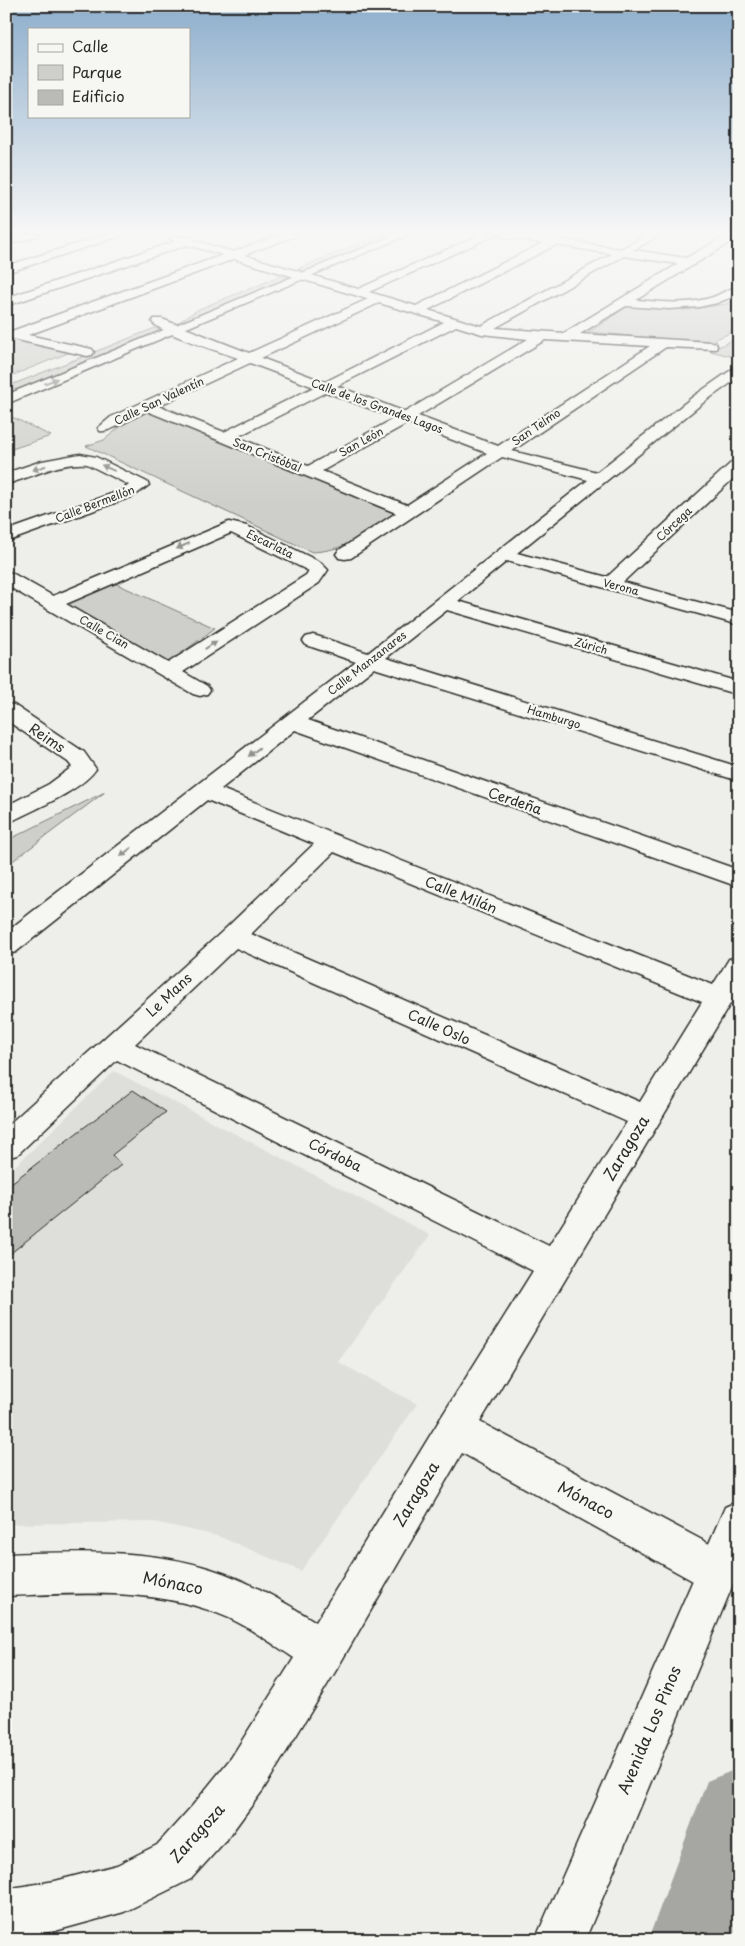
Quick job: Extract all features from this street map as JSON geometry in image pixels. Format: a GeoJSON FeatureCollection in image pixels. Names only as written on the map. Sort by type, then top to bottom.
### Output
{"type":"FeatureCollection","features":[{"type":"Feature","properties":{"kind":"street"},"geometry":{"type":"LineString","coordinates":[[10,334],[36,325]]}},
{"type":"Feature","properties":{"kind":"street","name":"Calle de los Grandes Lagos"},"geometry":{"type":"LineString","coordinates":[[157,325],[407,416],[499,452],[600,478]]}},
{"type":"Feature","properties":{"kind":"street"},"geometry":{"type":"LineString","coordinates":[[6,400],[187,325]]}},
{"type":"Feature","properties":{"kind":"street","name":"Calle San Valentín"},"geometry":{"type":"LineString","coordinates":[[105,428],[116,420],[323,325]]}},
{"type":"Feature","properties":{"kind":"street"},"geometry":{"type":"LineString","coordinates":[[224,438],[448,325]]}},
{"type":"Feature","properties":{"kind":"street"},"geometry":{"type":"LineString","coordinates":[[464,325],[482,330],[542,336],[569,336],[711,346]]}},
{"type":"Feature","properties":{"kind":"street"},"geometry":{"type":"LineString","coordinates":[[482,330],[491,325]]}},
{"type":"Feature","properties":{"kind":"street"},"geometry":{"type":"LineString","coordinates":[[569,336],[588,325]]}},
{"type":"Feature","properties":{"kind":"street"},"geometry":{"type":"LineString","coordinates":[[10,334],[91,350],[69,359]]}},
{"type":"Feature","properties":{"kind":"street","name":"San León"},"geometry":{"type":"LineString","coordinates":[[309,472],[542,336]]}},
{"type":"Feature","properties":{"kind":"street","name":"San Telmo"},"geometry":{"type":"LineString","coordinates":[[345,554],[664,343]]}},
{"type":"Feature","properties":{"kind":"street","name":"Calle Manzanares"},"geometry":{"type":"LineString","coordinates":[[6,946],[444,603],[699,399],[735,377]]}},
{"type":"Feature","properties":{"kind":"street","name":"San Cristóbal"},"geometry":{"type":"LineString","coordinates":[[146,406],[409,512]]}},
{"type":"Feature","properties":{"kind":"street","name":"Calle Bermellón"},"geometry":{"type":"LineString","coordinates":[[6,479],[73,458],[90,460],[141,485],[128,493],[6,537]]}},
{"type":"Feature","properties":{"kind":"street","name":"Córcega"},"geometry":{"type":"LineString","coordinates":[[610,584],[739,464]]}},
{"type":"Feature","properties":{"kind":"street","name":"Escarlata"},"geometry":{"type":"LineString","coordinates":[[53,603],[228,527],[241,530],[314,566],[318,570],[313,579],[170,671]]}},
{"type":"Feature","properties":{"kind":"street","name":"Verona"},"geometry":{"type":"LineString","coordinates":[[504,555],[610,584],[736,614]]}},
{"type":"Feature","properties":{"kind":"street","name":"Calle Cian"},"geometry":{"type":"LineString","coordinates":[[6,577],[200,690]]}},
{"type":"Feature","properties":{"kind":"street","name":"Zúrich"},"geometry":{"type":"LineString","coordinates":[[444,603],[739,689]]}},
{"type":"Feature","properties":{"kind":"street","name":"Hamburgo"},"geometry":{"type":"LineString","coordinates":[[314,641],[739,774]]}},
{"type":"Feature","properties":{"kind":"street","name":"Reims"},"geometry":{"type":"LineString","coordinates":[[6,710],[76,757],[85,769],[57,789],[6,815]]}},
{"type":"Feature","properties":{"kind":"street","name":"Cerdeña"},"geometry":{"type":"LineString","coordinates":[[292,722],[739,879]]}},
{"type":"Feature","properties":{"kind":"street","name":"Calle Milán"},"geometry":{"type":"LineString","coordinates":[[205,791],[718,998]]}},
{"type":"Feature","properties":{"kind":"street","name":"Le Mans"},"geometry":{"type":"LineString","coordinates":[[6,1146],[233,936],[330,842]]}},
{"type":"Feature","properties":{"kind":"street","name":"Calle Oslo"},"geometry":{"type":"LineString","coordinates":[[233,936],[645,1117]]}},
{"type":"Feature","properties":{"kind":"street","name":"Zaragoza"},"geometry":{"type":"LineString","coordinates":[[6,1914],[55,1906],[124,1888],[174,1862],[210,1822],[247,1774],[323,1652],[455,1429],[739,966]]}},
{"type":"Feature","properties":{"kind":"street","name":"Córdoba"},"geometry":{"type":"LineString","coordinates":[[114,1046],[555,1265]]}},
{"type":"Feature","properties":{"kind":"street","name":"Mónaco"},"geometry":{"type":"LineString","coordinates":[[455,1429],[717,1572]]}},
{"type":"Feature","properties":{"kind":"street","name":"Avenida Los Pinos"},"geometry":{"type":"LineString","coordinates":[[560,1940],[739,1521]]}},
{"type":"Feature","properties":{"kind":"street","name":"Mónaco"},"geometry":{"type":"LineString","coordinates":[[6,1575],[99,1573],[148,1576],[206,1588],[239,1601],[273,1619],[323,1652]]}},
{"type":"Feature","properties":{"kind":"shaded area"},"geometry":{"type":"Polygon","coordinates":[[[114,1071],[430,1235],[338,1362],[417,1404],[301,1571],[218,1536],[155,1522],[6,1524],[6,1175],[114,1071]]]}},
{"type":"Feature","properties":{"kind":"green space"},"geometry":{"type":"Polygon","coordinates":[[[600,325],[739,325],[739,329],[707,343],[589,332],[600,325]]]}},
{"type":"Feature","properties":{"kind":"green space"},"geometry":{"type":"Polygon","coordinates":[[[155,328],[161,331],[6,394],[6,387],[155,328]]]}},
{"type":"Feature","properties":{"kind":"green space"},"geometry":{"type":"Polygon","coordinates":[[[739,337],[739,358],[710,351],[739,337]]]}},
{"type":"Feature","properties":{"kind":"green space"},"geometry":{"type":"Polygon","coordinates":[[[6,339],[24,339],[73,351],[6,378],[6,339]]]}},
{"type":"Feature","properties":{"kind":"green space"},"geometry":{"type":"Polygon","coordinates":[[[161,405],[220,430],[220,440],[397,503],[397,515],[368,534],[346,545],[312,552],[86,446],[104,440],[125,423],[161,405]]]}},
{"type":"Feature","properties":{"kind":"green space"},"geometry":{"type":"Polygon","coordinates":[[[6,414],[51,436],[6,451],[6,414]]]}},
{"type":"Feature","properties":{"kind":"green space"},"geometry":{"type":"Polygon","coordinates":[[[110,581],[215,628],[167,664],[61,602],[110,581]]]}},
{"type":"Feature","properties":{"kind":"green space"},"geometry":{"type":"Polygon","coordinates":[[[105,792],[6,866],[6,841],[105,792]]]}},
{"type":"Feature","properties":{"kind":"building"},"geometry":{"type":"Polygon","coordinates":[[[133,1090],[166,1112],[112,1155],[121,1165],[6,1257],[6,1187],[133,1090]]]}},
{"type":"Feature","properties":{"kind":"waterway"},"geometry":{"type":"LineString","coordinates":[[696,1940],[739,1813]]}}]}
